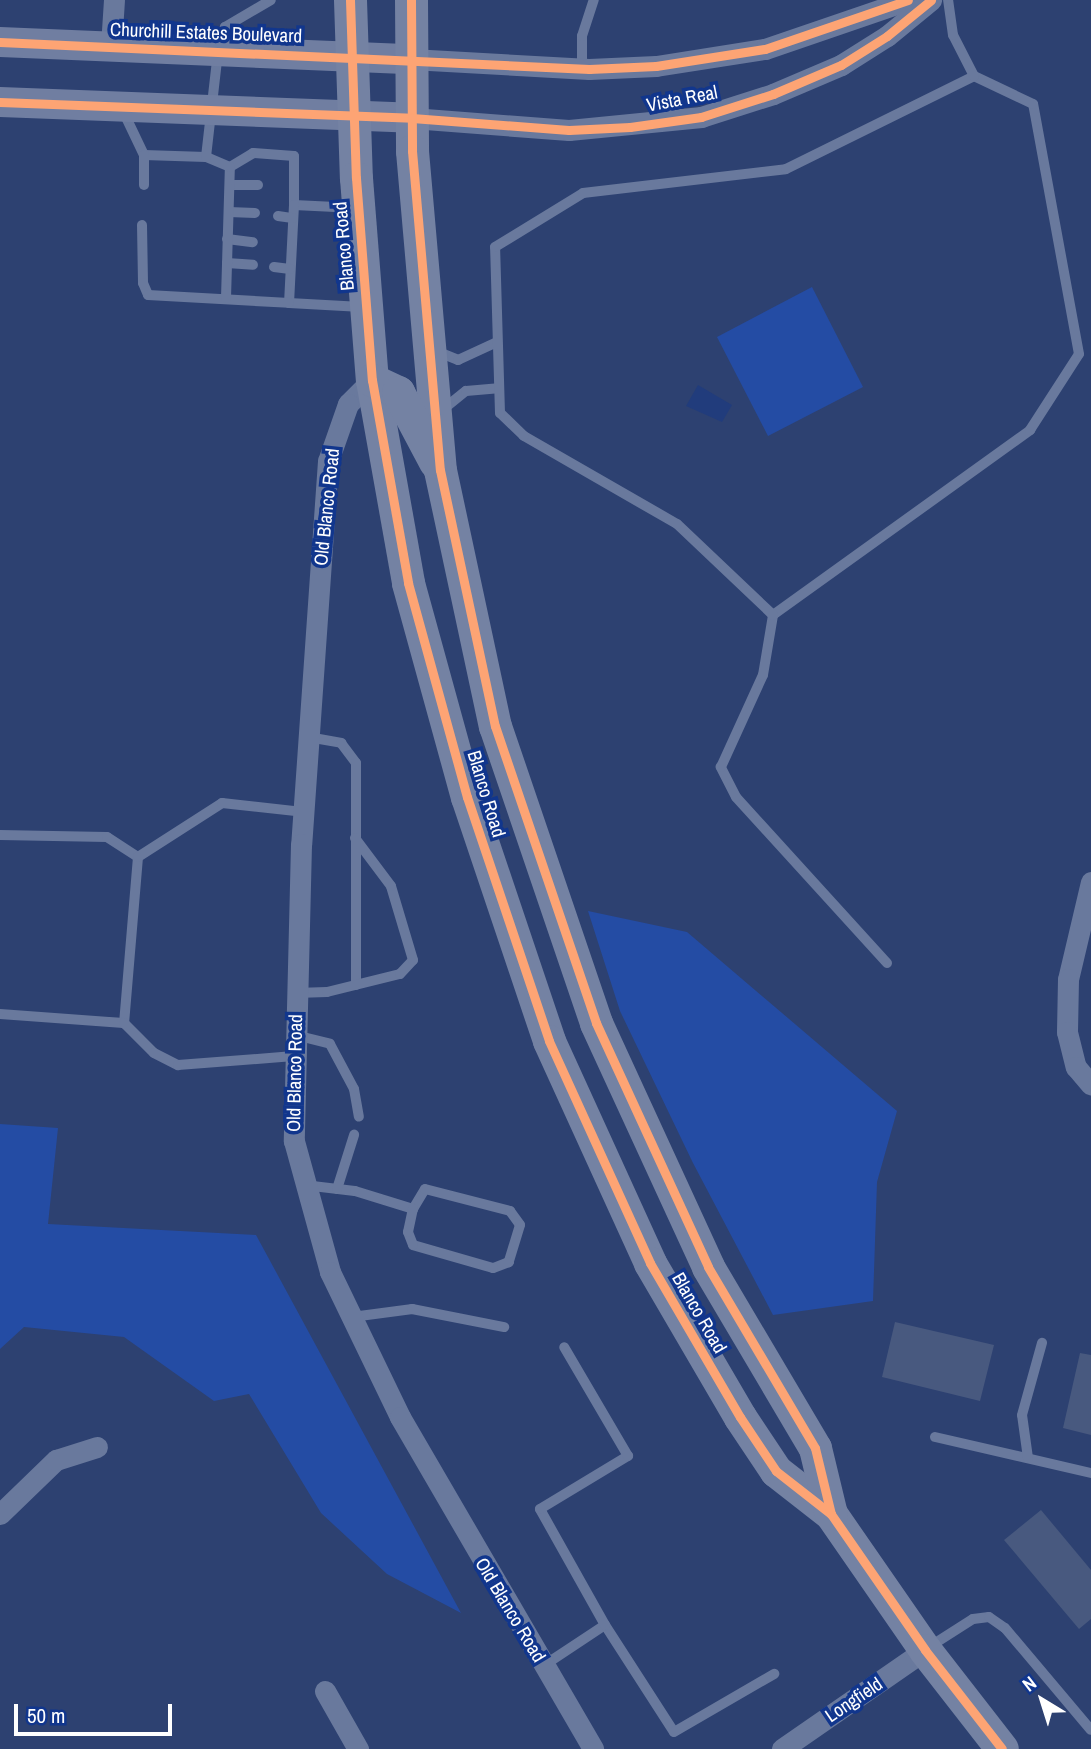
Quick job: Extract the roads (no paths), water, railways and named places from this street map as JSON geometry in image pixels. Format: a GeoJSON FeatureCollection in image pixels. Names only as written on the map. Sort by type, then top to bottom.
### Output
{"type":"FeatureCollection","features":[{"type":"Feature","properties":{"kind":"main road","name":"Blanco Road"},"geometry":{"type":"LineString","coordinates":[[350,0],[352,116],[372,380],[411,596],[486,858],[549,1041],[608,1179],[706,1361],[776,1471],[831,1514],[925,1650],[1002,1749]]}},
{"type":"Feature","properties":{"kind":"main road","name":"Blanco Road"},"geometry":{"type":"LineString","coordinates":[[411,0],[412,118],[440,470],[495,726],[596,1023],[708,1267],[815,1448],[831,1514]]}},
{"type":"Feature","properties":{"kind":"main road"},"geometry":{"type":"LineString","coordinates":[[372,380],[403,399],[417,435],[440,470]]}},
{"type":"Feature","properties":{"kind":"street"},"geometry":{"type":"LineString","coordinates":[[111,46],[114,0]]}},
{"type":"Feature","properties":{"kind":"street","name":"Vista Real"},"geometry":{"type":"LineString","coordinates":[[411,60],[582,69],[656,65],[765,49],[908,0]]}},
{"type":"Feature","properties":{"kind":"street","name":"Vista Real"},"geometry":{"type":"LineString","coordinates":[[412,118],[569,130],[701,117],[773,94],[841,65],[887,36],[931,0]]}},
{"type":"Feature","properties":{"kind":"street","name":"Churchill Estates Boulevard"},"geometry":{"type":"LineString","coordinates":[[0,42],[411,60]]}},
{"type":"Feature","properties":{"kind":"street"},"geometry":{"type":"LineString","coordinates":[[0,102],[122,109],[412,118]]}},
{"type":"Feature","properties":{"kind":"street","name":"Old Blanco Road"},"geometry":{"type":"LineString","coordinates":[[372,380],[348,404],[328,461],[303,812],[294,1141],[330,1272],[352,1317],[413,1440],[593,1749]]}},
{"type":"Feature","properties":{"kind":"street"},"geometry":{"type":"LineString","coordinates":[[1091,882],[1068,979],[1067,1032],[1076,1067],[1091,1086]]}},
{"type":"Feature","properties":{"kind":"street"},"geometry":{"type":"LineString","coordinates":[[0,1514],[56,1460],[97,1447]]}},
{"type":"Feature","properties":{"kind":"street","name":"Longfield"},"geometry":{"type":"LineString","coordinates":[[782,1749],[925,1650]]}},
{"type":"Feature","properties":{"kind":"street"},"geometry":{"type":"LineString","coordinates":[[325,1691],[358,1749]]}},
{"type":"Feature","properties":{"kind":"lane"},"geometry":{"type":"LineString","coordinates":[[206,158],[218,51],[225,27],[271,0]]}},
{"type":"Feature","properties":{"kind":"lane"},"geometry":{"type":"LineString","coordinates":[[582,69],[582,36],[594,0]]}},
{"type":"Feature","properties":{"kind":"lane"},"geometry":{"type":"LineString","coordinates":[[887,963],[736,797],[721,766],[763,675],[773,615],[1030,430],[1079,354],[1033,104],[974,76],[953,35],[948,0]]}},
{"type":"Feature","properties":{"kind":"lane"},"geometry":{"type":"LineString","coordinates":[[773,615],[677,524],[524,436],[500,413],[495,247],[583,193],[786,169],[974,76]]}},
{"type":"Feature","properties":{"kind":"lane"},"geometry":{"type":"LineString","coordinates":[[122,109],[144,155],[144,185]]}},
{"type":"Feature","properties":{"kind":"lane"},"geometry":{"type":"LineString","coordinates":[[230,167],[253,153],[294,156],[289,303]]}},
{"type":"Feature","properties":{"kind":"lane"},"geometry":{"type":"LineString","coordinates":[[144,155],[206,158],[230,167]]}},
{"type":"Feature","properties":{"kind":"lane"},"geometry":{"type":"LineString","coordinates":[[226,298],[230,167]]}},
{"type":"Feature","properties":{"kind":"lane"},"geometry":{"type":"LineString","coordinates":[[230,185],[258,185]]}},
{"type":"Feature","properties":{"kind":"lane"},"geometry":{"type":"LineString","coordinates":[[280,187],[294,188]]}},
{"type":"Feature","properties":{"kind":"lane"},"geometry":{"type":"LineString","coordinates":[[293,205],[358,209]]}},
{"type":"Feature","properties":{"kind":"lane"},"geometry":{"type":"LineString","coordinates":[[229,212],[255,213]]}},
{"type":"Feature","properties":{"kind":"lane"},"geometry":{"type":"LineString","coordinates":[[278,216],[293,218]]}},
{"type":"Feature","properties":{"kind":"lane"},"geometry":{"type":"LineString","coordinates":[[142,225],[144,283],[148,295],[367,307]]}},
{"type":"Feature","properties":{"kind":"lane"},"geometry":{"type":"LineString","coordinates":[[228,239],[253,242]]}},
{"type":"Feature","properties":{"kind":"lane"},"geometry":{"type":"LineString","coordinates":[[278,244],[292,246]]}},
{"type":"Feature","properties":{"kind":"lane"},"geometry":{"type":"LineString","coordinates":[[227,263],[253,265]]}},
{"type":"Feature","properties":{"kind":"lane"},"geometry":{"type":"LineString","coordinates":[[274,267],[290,269]]}},
{"type":"Feature","properties":{"kind":"lane"},"geometry":{"type":"LineString","coordinates":[[429,348],[458,360],[497,341]]}},
{"type":"Feature","properties":{"kind":"lane"},"geometry":{"type":"LineString","coordinates":[[436,415],[467,391],[498,388]]}},
{"type":"Feature","properties":{"kind":"lane"},"geometry":{"type":"LineString","coordinates":[[308,737],[341,743],[356,763],[356,985]]}},
{"type":"Feature","properties":{"kind":"lane"},"geometry":{"type":"LineString","coordinates":[[138,857],[222,803],[303,812]]}},
{"type":"Feature","properties":{"kind":"lane"},"geometry":{"type":"LineString","coordinates":[[0,835],[107,837],[138,857]]}},
{"type":"Feature","properties":{"kind":"lane"},"geometry":{"type":"LineString","coordinates":[[296,993],[356,985],[400,974],[413,960],[391,886],[355,838]]}},
{"type":"Feature","properties":{"kind":"lane"},"geometry":{"type":"LineString","coordinates":[[124,1023],[138,857]]}},
{"type":"Feature","properties":{"kind":"lane"},"geometry":{"type":"LineString","coordinates":[[0,1014],[124,1023],[154,1053],[178,1065],[295,1046],[330,1044],[354,1089],[359,1117]]}},
{"type":"Feature","properties":{"kind":"lane"},"geometry":{"type":"LineString","coordinates":[[337,1189],[354,1135]]}},
{"type":"Feature","properties":{"kind":"lane"},"geometry":{"type":"LineString","coordinates":[[304,1185],[337,1189],[413,1209]]}},
{"type":"Feature","properties":{"kind":"lane"},"geometry":{"type":"LineString","coordinates":[[425,1189],[510,1211],[520,1225],[509,1262],[493,1268],[413,1245],[408,1232],[413,1209],[425,1189]]}},
{"type":"Feature","properties":{"kind":"lane"},"geometry":{"type":"LineString","coordinates":[[352,1317],[412,1309],[505,1327]]}},
{"type":"Feature","properties":{"kind":"lane"},"geometry":{"type":"LineString","coordinates":[[1028,1458],[1022,1415],[1042,1343]]}},
{"type":"Feature","properties":{"kind":"lane"},"geometry":{"type":"LineString","coordinates":[[564,1347],[628,1456],[540,1509],[605,1625],[674,1732],[774,1674]]}},
{"type":"Feature","properties":{"kind":"lane"},"geometry":{"type":"LineString","coordinates":[[935,1437],[1091,1473]]}},
{"type":"Feature","properties":{"kind":"lane"},"geometry":{"type":"LineString","coordinates":[[925,1650],[973,1619],[989,1618],[1005,1628],[1091,1730]]}},
{"type":"Feature","properties":{"kind":"lane"},"geometry":{"type":"LineString","coordinates":[[543,1666],[605,1625]]}}]}
